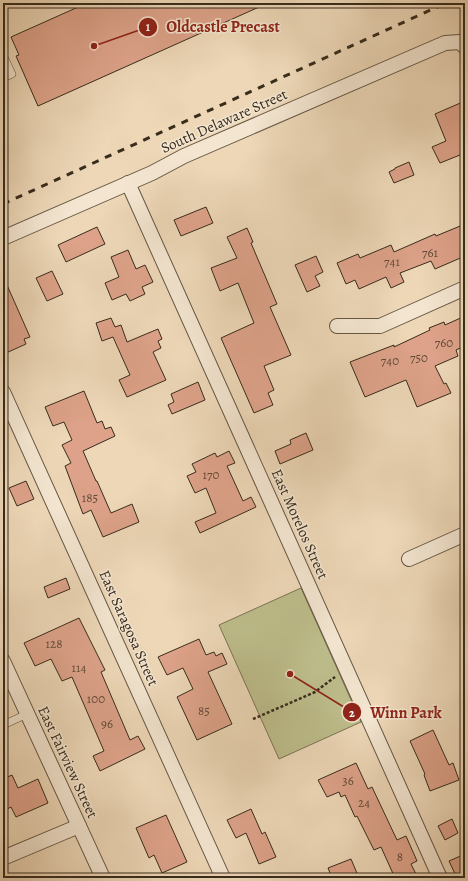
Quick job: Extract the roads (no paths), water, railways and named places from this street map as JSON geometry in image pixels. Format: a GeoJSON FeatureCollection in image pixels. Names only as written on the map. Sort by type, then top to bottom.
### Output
{"type":"FeatureCollection","features":[{"type":"Feature","properties":{"kind":"street","name":"South Delaware Street"},"geometry":{"type":"LineString","coordinates":[[3,238],[152,173],[184,156],[445,43],[462,45]]}},
{"type":"Feature","properties":{"kind":"street","name":"East Morelos Street"},"geometry":{"type":"LineString","coordinates":[[128,183],[440,878]]}},
{"type":"Feature","properties":{"kind":"street"},"geometry":{"type":"LineString","coordinates":[[337,326],[380,326],[465,288]]}},
{"type":"Feature","properties":{"kind":"street","name":"East Saragosa Street"},"geometry":{"type":"LineString","coordinates":[[3,392],[224,878]]}},
{"type":"Feature","properties":{"kind":"street"},"geometry":{"type":"LineString","coordinates":[[409,559],[465,534]]}},
{"type":"Feature","properties":{"kind":"street","name":"East Fairview Street"},"geometry":{"type":"LineString","coordinates":[[3,661],[103,878]]}},
{"type":"Feature","properties":{"kind":"street"},"geometry":{"type":"LineString","coordinates":[[3,858],[79,826]]}},
{"type":"Feature","properties":{"kind":"lane"},"geometry":{"type":"LineString","coordinates":[[3,55],[12,74],[3,78]]}},
{"type":"Feature","properties":{"kind":"lane"},"geometry":{"type":"LineString","coordinates":[[3,725],[27,714]]}},
{"type":"Feature","properties":{"kind":"railway"},"geometry":{"type":"LineString","coordinates":[[3,204],[446,3]]}},
{"type":"Feature","properties":{"kind":"place","name":"Oldcastle Precast"},"geometry":{"type":"Point","coordinates":[94,46]}},
{"type":"Feature","properties":{"kind":"place","name":"Winn Park"},"geometry":{"type":"Point","coordinates":[290,674]}}]}
